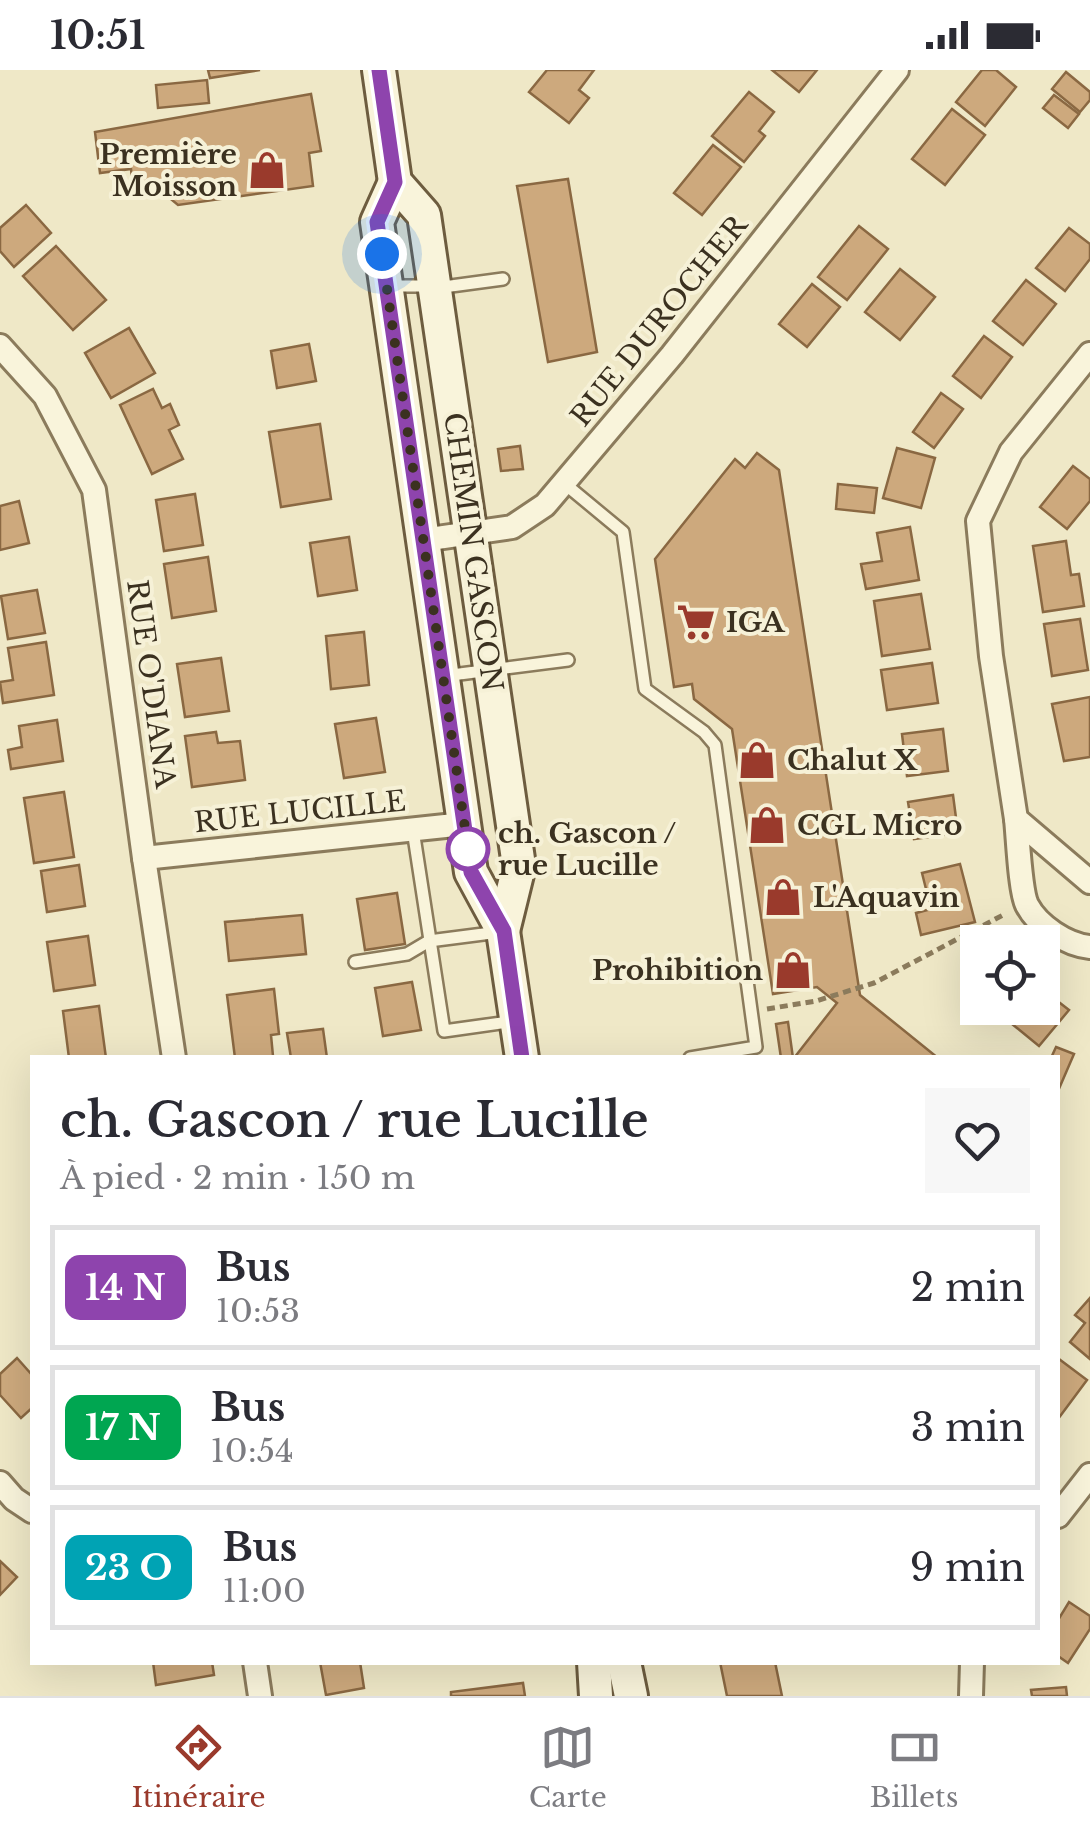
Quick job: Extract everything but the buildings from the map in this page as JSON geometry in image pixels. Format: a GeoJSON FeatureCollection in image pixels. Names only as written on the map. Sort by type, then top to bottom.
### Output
{"type":"FeatureCollection","features":[{"type":"Feature","properties":{"kind":"main road","name":"CHEMIN GASCON"},"geometry":{"type":"LineString","coordinates":[[379,70],[395,182],[377,222],[442,676],[471,872],[504,931]]}},
{"type":"Feature","properties":{"kind":"main road","name":"CHEMIN GASCON"},"geometry":{"type":"LineString","coordinates":[[395,182],[424,215],[490,670],[518,866],[504,931],[522,1055]]}},
{"type":"Feature","properties":{"kind":"main road"},"geometry":{"type":"LineString","coordinates":[[594,1665],[596,1696]]}},
{"type":"Feature","properties":{"kind":"main road"},"geometry":{"type":"LineString","coordinates":[[625,1665],[631,1696]]}},
{"type":"Feature","properties":{"kind":"street","name":"RUE DUROCHER"},"geometry":{"type":"LineString","coordinates":[[423,540],[470,535],[522,522],[544,505],[692,329],[897,70]]}},
{"type":"Feature","properties":{"kind":"street","name":"RUE O'DIANA"},"geometry":{"type":"LineString","coordinates":[[0,346],[45,396],[94,490],[174,1055]]}},
{"type":"Feature","properties":{"kind":"street"},"geometry":{"type":"LineString","coordinates":[[1090,354],[1011,452],[978,521],[991,656],[1026,904],[1073,946],[1090,947]]}},
{"type":"Feature","properties":{"kind":"street"},"geometry":{"type":"LineString","coordinates":[[1016,819],[1090,882]]}},
{"type":"Feature","properties":{"kind":"street","name":"RUE LUCILLE"},"geometry":{"type":"LineString","coordinates":[[144,858],[464,824]]}},
{"type":"Feature","properties":{"kind":"street"},"geometry":{"type":"LineString","coordinates":[[1060,1513],[1090,1475]]}},
{"type":"Feature","properties":{"kind":"street"},"geometry":{"type":"LineString","coordinates":[[0,1483],[30,1510]]}},
{"type":"Feature","properties":{"kind":"street"},"geometry":{"type":"LineString","coordinates":[[255,1665],[260,1696]]}},
{"type":"Feature","properties":{"kind":"street"},"geometry":{"type":"LineString","coordinates":[[971,1696],[972,1665]]}},
{"type":"Feature","properties":{"kind":"lane"},"geometry":{"type":"LineString","coordinates":[[386,286],[503,279]]}},
{"type":"Feature","properties":{"kind":"lane"},"geometry":{"type":"LineString","coordinates":[[564,484],[622,532],[645,688],[704,732],[715,745],[756,1047],[708,1055]]}},
{"type":"Feature","properties":{"kind":"lane"},"geometry":{"type":"LineString","coordinates":[[442,676],[568,660]]}},
{"type":"Feature","properties":{"kind":"lane"},"geometry":{"type":"LineString","coordinates":[[412,830],[444,1032],[516,1021]]}},
{"type":"Feature","properties":{"kind":"lane"},"geometry":{"type":"LineString","coordinates":[[355,962],[408,954],[429,941],[504,931]]}},
{"type":"Feature","properties":{"kind":"lane"},"geometry":{"type":"LineString","coordinates":[[408,954],[433,962]]}},
{"type":"Feature","properties":{"kind":"path"},"geometry":{"type":"LineString","coordinates":[[751,1012],[816,1001],[874,983],[1026,904]]}},
{"type":"Feature","properties":{"kind":"bus line"},"geometry":{"type":"LineString","coordinates":[[379,70],[395,182],[377,222],[442,676],[471,872],[504,931],[522,1055]]}},
{"type":"Feature","properties":{"kind":"place","name":"Première Moisson"},"geometry":{"type":"Point","coordinates":[267,170]}},
{"type":"Feature","properties":{"kind":"place","name":"IGA"},"geometry":{"type":"Point","coordinates":[696,622]}},
{"type":"Feature","properties":{"kind":"place","name":"Chalut X"},"geometry":{"type":"Point","coordinates":[757,760]}},
{"type":"Feature","properties":{"kind":"place","name":"CGL Micro"},"geometry":{"type":"Point","coordinates":[767,825]}},
{"type":"Feature","properties":{"kind":"place","name":"ch. Gascon / rue Lucille"},"geometry":{"type":"Point","coordinates":[468,849]}},
{"type":"Feature","properties":{"kind":"place","name":"L'Aquavin"},"geometry":{"type":"Point","coordinates":[783,897]}},
{"type":"Feature","properties":{"kind":"place","name":"Prohibition"},"geometry":{"type":"Point","coordinates":[793,970]}},
{"type":"Feature","properties":{"kind":"route"},"geometry":{"type":"LineString","coordinates":[[382,254],[468,849]]}}]}
